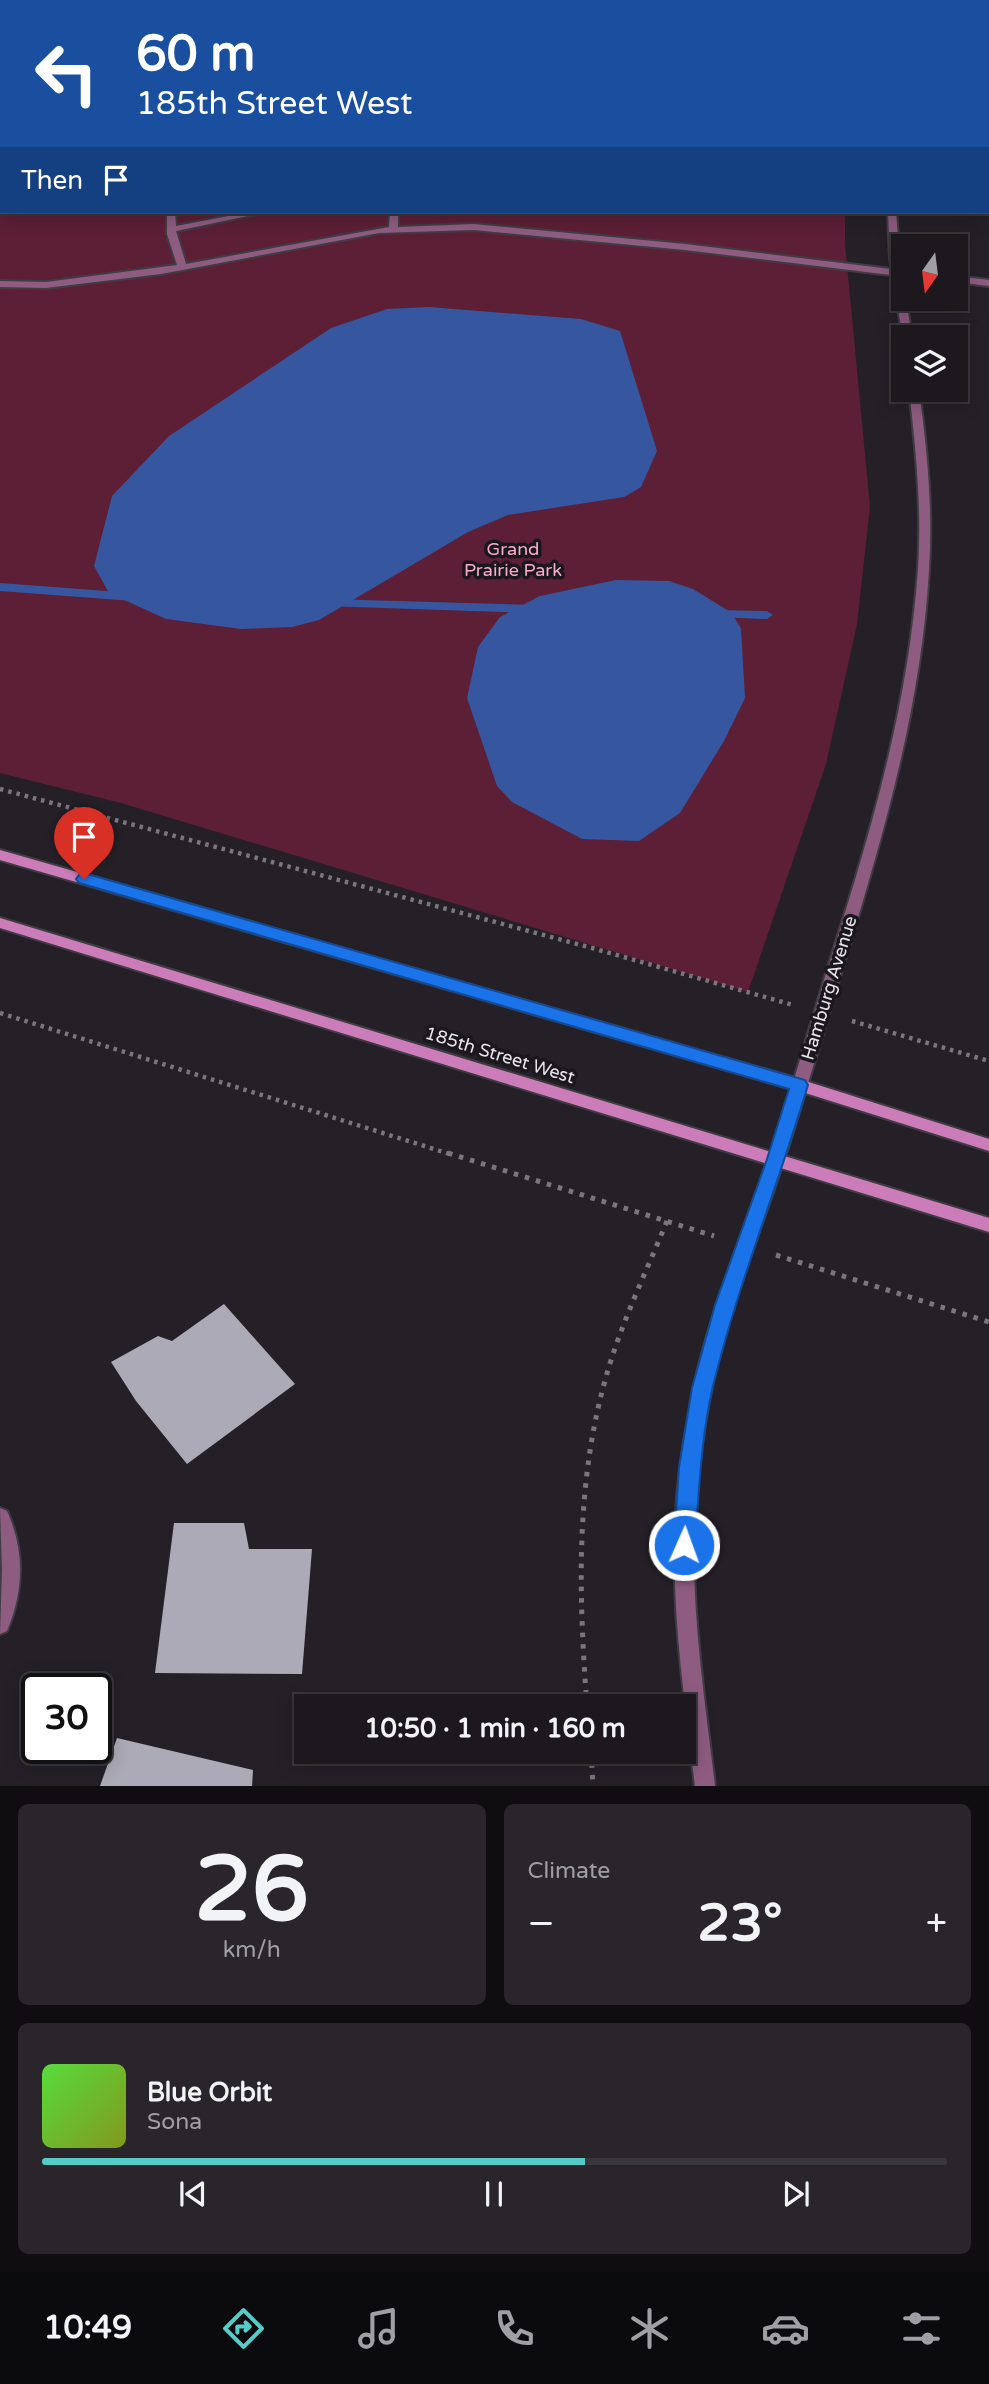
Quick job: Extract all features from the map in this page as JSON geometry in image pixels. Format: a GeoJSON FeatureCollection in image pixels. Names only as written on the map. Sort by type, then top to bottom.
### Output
{"type":"FeatureCollection","features":[{"type":"Feature","properties":{"kind":"street"},"geometry":{"type":"LineString","coordinates":[[172,214],[172,229],[183,267]]}},
{"type":"Feature","properties":{"kind":"street"},"geometry":{"type":"LineString","coordinates":[[172,229],[252,214]]}},
{"type":"Feature","properties":{"kind":"street"},"geometry":{"type":"LineString","coordinates":[[393,229],[394,214]]}},
{"type":"Feature","properties":{"kind":"street"},"geometry":{"type":"LineString","coordinates":[[892,214],[893,234]]}},
{"type":"Feature","properties":{"kind":"street"},"geometry":{"type":"LineString","coordinates":[[0,284],[46,285],[183,267],[393,229],[474,227],[685,247],[891,272]]}},
{"type":"Feature","properties":{"kind":"street"},"geometry":{"type":"LineString","coordinates":[[968,280],[989,283]]}},
{"type":"Feature","properties":{"kind":"street","name":"Hamburg Avenue"},"geometry":{"type":"LineString","coordinates":[[705,1786],[688,1634],[684,1524],[702,1388],[725,1305],[776,1159],[822,1013],[885,806],[904,728],[916,656],[923,588],[923,468],[915,402]]}},
{"type":"Feature","properties":{"kind":"street"},"geometry":{"type":"LineString","coordinates":[[0,855],[799,1085],[989,1145]]}},
{"type":"Feature","properties":{"kind":"street","name":"185th Street West"},"geometry":{"type":"LineString","coordinates":[[0,923],[989,1225]]}},
{"type":"Feature","properties":{"kind":"street"},"geometry":{"type":"LineString","coordinates":[[0,1517],[8,1531],[12,1556],[9,1599],[0,1624]]}},
{"type":"Feature","properties":{"kind":"path"},"geometry":{"type":"LineString","coordinates":[[0,789],[592,948],[989,1060]]}},
{"type":"Feature","properties":{"kind":"path"},"geometry":{"type":"LineString","coordinates":[[0,1013],[989,1322]]}},
{"type":"Feature","properties":{"kind":"path"},"geometry":{"type":"LineString","coordinates":[[586,1694],[580,1614],[580,1517],[590,1446],[613,1354],[667,1221]]}},
{"type":"Feature","properties":{"kind":"path"},"geometry":{"type":"LineString","coordinates":[[592,1764],[593,1786]]}},
{"type":"Feature","properties":{"kind":"green space","name":"Grand Prairie Park"},"geometry":{"type":"Polygon","coordinates":[[[0,214],[845,214],[845,244],[870,507],[857,624],[826,764],[748,992],[121,803],[0,773],[0,214]]]}},
{"type":"Feature","properties":{"kind":"water"},"geometry":{"type":"Polygon","coordinates":[[[429,307],[581,319],[620,331],[657,451],[641,487],[624,497],[508,515],[468,532],[319,620],[292,627],[241,629],[166,619],[109,593],[94,566],[112,496],[169,436],[331,328],[387,309],[429,307]]]}},
{"type":"Feature","properties":{"kind":"water"},"geometry":{"type":"Polygon","coordinates":[[[616,580],[669,581],[693,589],[732,613],[741,629],[745,698],[724,741],[680,813],[639,841],[582,839],[512,802],[497,786],[467,698],[478,647],[500,617],[540,596],[616,580]]]}},
{"type":"Feature","properties":{"kind":"building"},"geometry":{"type":"Polygon","coordinates":[[[224,1304],[295,1384],[187,1464],[136,1401],[111,1362],[158,1336],[172,1341],[224,1304]]]}},
{"type":"Feature","properties":{"kind":"building"},"geometry":{"type":"Polygon","coordinates":[[[174,1523],[244,1523],[249,1549],[312,1549],[302,1674],[155,1673],[174,1523]]]}},
{"type":"Feature","properties":{"kind":"building"},"geometry":{"type":"Polygon","coordinates":[[[117,1738],[253,1770],[252,1786],[100,1786],[108,1764],[112,1764],[112,1752],[117,1738]]]}},
{"type":"Feature","properties":{"kind":"waterway"},"geometry":{"type":"LineString","coordinates":[[0,587],[133,597]]}},
{"type":"Feature","properties":{"kind":"waterway"},"geometry":{"type":"LineString","coordinates":[[328,603],[535,609]]}},
{"type":"Feature","properties":{"kind":"waterway"},"geometry":{"type":"LineString","coordinates":[[716,614],[767,615]]}},
{"type":"Feature","properties":{"kind":"route"},"geometry":{"type":"LineString","coordinates":[[84,879],[799,1085],[725,1305],[702,1388],[690,1467],[684,1545]]}}]}
